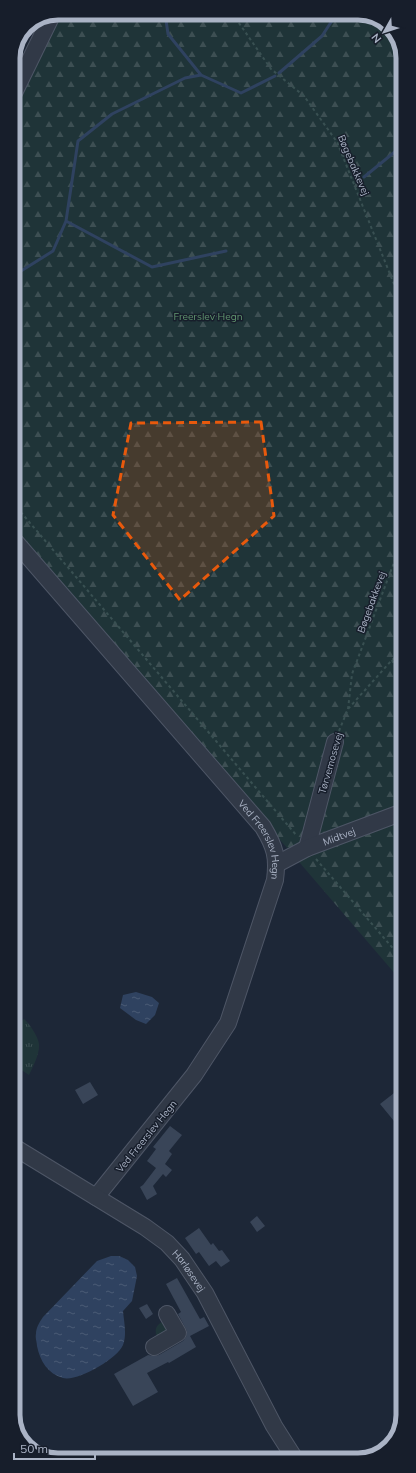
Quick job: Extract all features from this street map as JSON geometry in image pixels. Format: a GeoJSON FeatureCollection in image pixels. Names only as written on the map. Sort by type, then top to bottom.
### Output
{"type":"FeatureCollection","features":[{"type":"Feature","properties":{"kind":"street"},"geometry":{"type":"LineString","coordinates":[[20,81],[49,21]]}},
{"type":"Feature","properties":{"kind":"street","name":"Ved Freerslev Hegn"},"geometry":{"type":"LineString","coordinates":[[20,547],[263,827],[271,840],[277,864],[275,880],[228,1023],[194,1075],[96,1197]]}},
{"type":"Feature","properties":{"kind":"street","name":"Tørvemosevej"},"geometry":{"type":"LineString","coordinates":[[308,848],[334,742]]}},
{"type":"Feature","properties":{"kind":"street","name":"Midtvej"},"geometry":{"type":"LineString","coordinates":[[277,864],[308,848],[396,815]]}},
{"type":"Feature","properties":{"kind":"street","name":"Harløsevej"},"geometry":{"type":"LineString","coordinates":[[20,1151],[145,1228],[167,1243],[182,1259],[205,1293],[274,1426],[292,1453]]}},
{"type":"Feature","properties":{"kind":"street"},"geometry":{"type":"LineString","coordinates":[[154,1348],[178,1333],[167,1314]]}},
{"type":"Feature","properties":{"kind":"path","name":"Bøgebakkevej"},"geometry":{"type":"LineString","coordinates":[[237,20],[271,69],[304,96],[337,142],[396,289]]}},
{"type":"Feature","properties":{"kind":"path"},"geometry":{"type":"LineString","coordinates":[[20,511],[396,952]]}},
{"type":"Feature","properties":{"kind":"path","name":"Bøgebakkevej"},"geometry":{"type":"LineString","coordinates":[[348,709],[352,674],[396,557]]}},
{"type":"Feature","properties":{"kind":"path","name":"Tørvemosevej"},"geometry":{"type":"LineString","coordinates":[[334,742],[348,709],[396,657]]}},
{"type":"Feature","properties":{"kind":"path"},"geometry":{"type":"LineString","coordinates":[[392,660],[396,670]]}},
{"type":"Feature","properties":{"kind":"highlighted area"},"geometry":{"type":"Polygon","coordinates":[[[261,422],[274,516],[180,600],[113,515],[131,423],[261,422]]]}},
{"type":"Feature","properties":{"kind":"green space","name":"Freerslev Hegn"},"geometry":{"type":"Polygon","coordinates":[[[54,20],[58,20],[361,20],[373,23],[383,29],[393,43],[396,58],[396,975],[20,537],[20,89],[54,20]]]}},
{"type":"Feature","properties":{"kind":"green space"},"geometry":{"type":"Polygon","coordinates":[[[24,1019],[29,1024],[39,1044],[37,1056],[29,1075],[20,1069],[20,1022],[24,1019]]]}},
{"type":"Feature","properties":{"kind":"green space"},"geometry":{"type":"Polygon","coordinates":[[[164,1321],[171,1327],[158,1340],[156,1329],[159,1324],[164,1321]]]}},
{"type":"Feature","properties":{"kind":"water"},"geometry":{"type":"Polygon","coordinates":[[[136,992],[152,997],[159,1003],[155,1015],[146,1024],[136,1020],[120,1008],[123,995],[136,992]]]}},
{"type":"Feature","properties":{"kind":"water"},"geometry":{"type":"Polygon","coordinates":[[[111,1256],[119,1256],[128,1260],[135,1267],[137,1276],[132,1301],[123,1311],[125,1332],[123,1345],[113,1357],[87,1373],[69,1378],[58,1376],[49,1370],[40,1357],[36,1337],[38,1326],[43,1317],[97,1261],[111,1256]]]}},
{"type":"Feature","properties":{"kind":"building"},"geometry":{"type":"Polygon","coordinates":[[[90,1082],[98,1095],[83,1104],[75,1090],[90,1082]]]}},
{"type":"Feature","properties":{"kind":"building"},"geometry":{"type":"Polygon","coordinates":[[[396,1091],[396,1123],[380,1104],[396,1091]]]}},
{"type":"Feature","properties":{"kind":"building"},"geometry":{"type":"Polygon","coordinates":[[[170,1126],[182,1135],[169,1151],[172,1154],[165,1164],[172,1170],[166,1177],[163,1174],[153,1186],[157,1194],[147,1200],[140,1187],[156,1168],[147,1161],[156,1149],[153,1147],[170,1126]]]}},
{"type":"Feature","properties":{"kind":"building"},"geometry":{"type":"Polygon","coordinates":[[[257,1216],[265,1226],[257,1232],[250,1222],[257,1216]]]}},
{"type":"Feature","properties":{"kind":"building"},"geometry":{"type":"Polygon","coordinates":[[[199,1228],[211,1245],[213,1243],[219,1251],[222,1250],[230,1261],[221,1267],[216,1261],[209,1266],[199,1252],[196,1254],[185,1238],[199,1228]]]}},
{"type":"Feature","properties":{"kind":"building"},"geometry":{"type":"Polygon","coordinates":[[[177,1278],[200,1319],[204,1317],[209,1326],[190,1336],[196,1347],[169,1363],[168,1362],[147,1373],[158,1392],[133,1406],[114,1374],[148,1355],[159,1355],[183,1341],[186,1337],[186,1329],[178,1314],[181,1312],[166,1284],[177,1278]]]}},
{"type":"Feature","properties":{"kind":"building"},"geometry":{"type":"Polygon","coordinates":[[[147,1304],[153,1314],[146,1319],[139,1308],[147,1304]]]}},
{"type":"Feature","properties":{"kind":"waterway"},"geometry":{"type":"LineString","coordinates":[[166,20],[168,34],[201,75]]}},
{"type":"Feature","properties":{"kind":"waterway"},"geometry":{"type":"LineString","coordinates":[[279,73],[322,36],[332,20]]}},
{"type":"Feature","properties":{"kind":"waterway"},"geometry":{"type":"LineString","coordinates":[[20,272],[53,251],[66,221],[78,141],[112,114],[185,78],[201,75],[241,93],[275,76]]}},
{"type":"Feature","properties":{"kind":"waterway"},"geometry":{"type":"LineString","coordinates":[[364,177],[396,151]]}},
{"type":"Feature","properties":{"kind":"waterway"},"geometry":{"type":"LineString","coordinates":[[66,221],[152,267],[226,251]]}}]}
